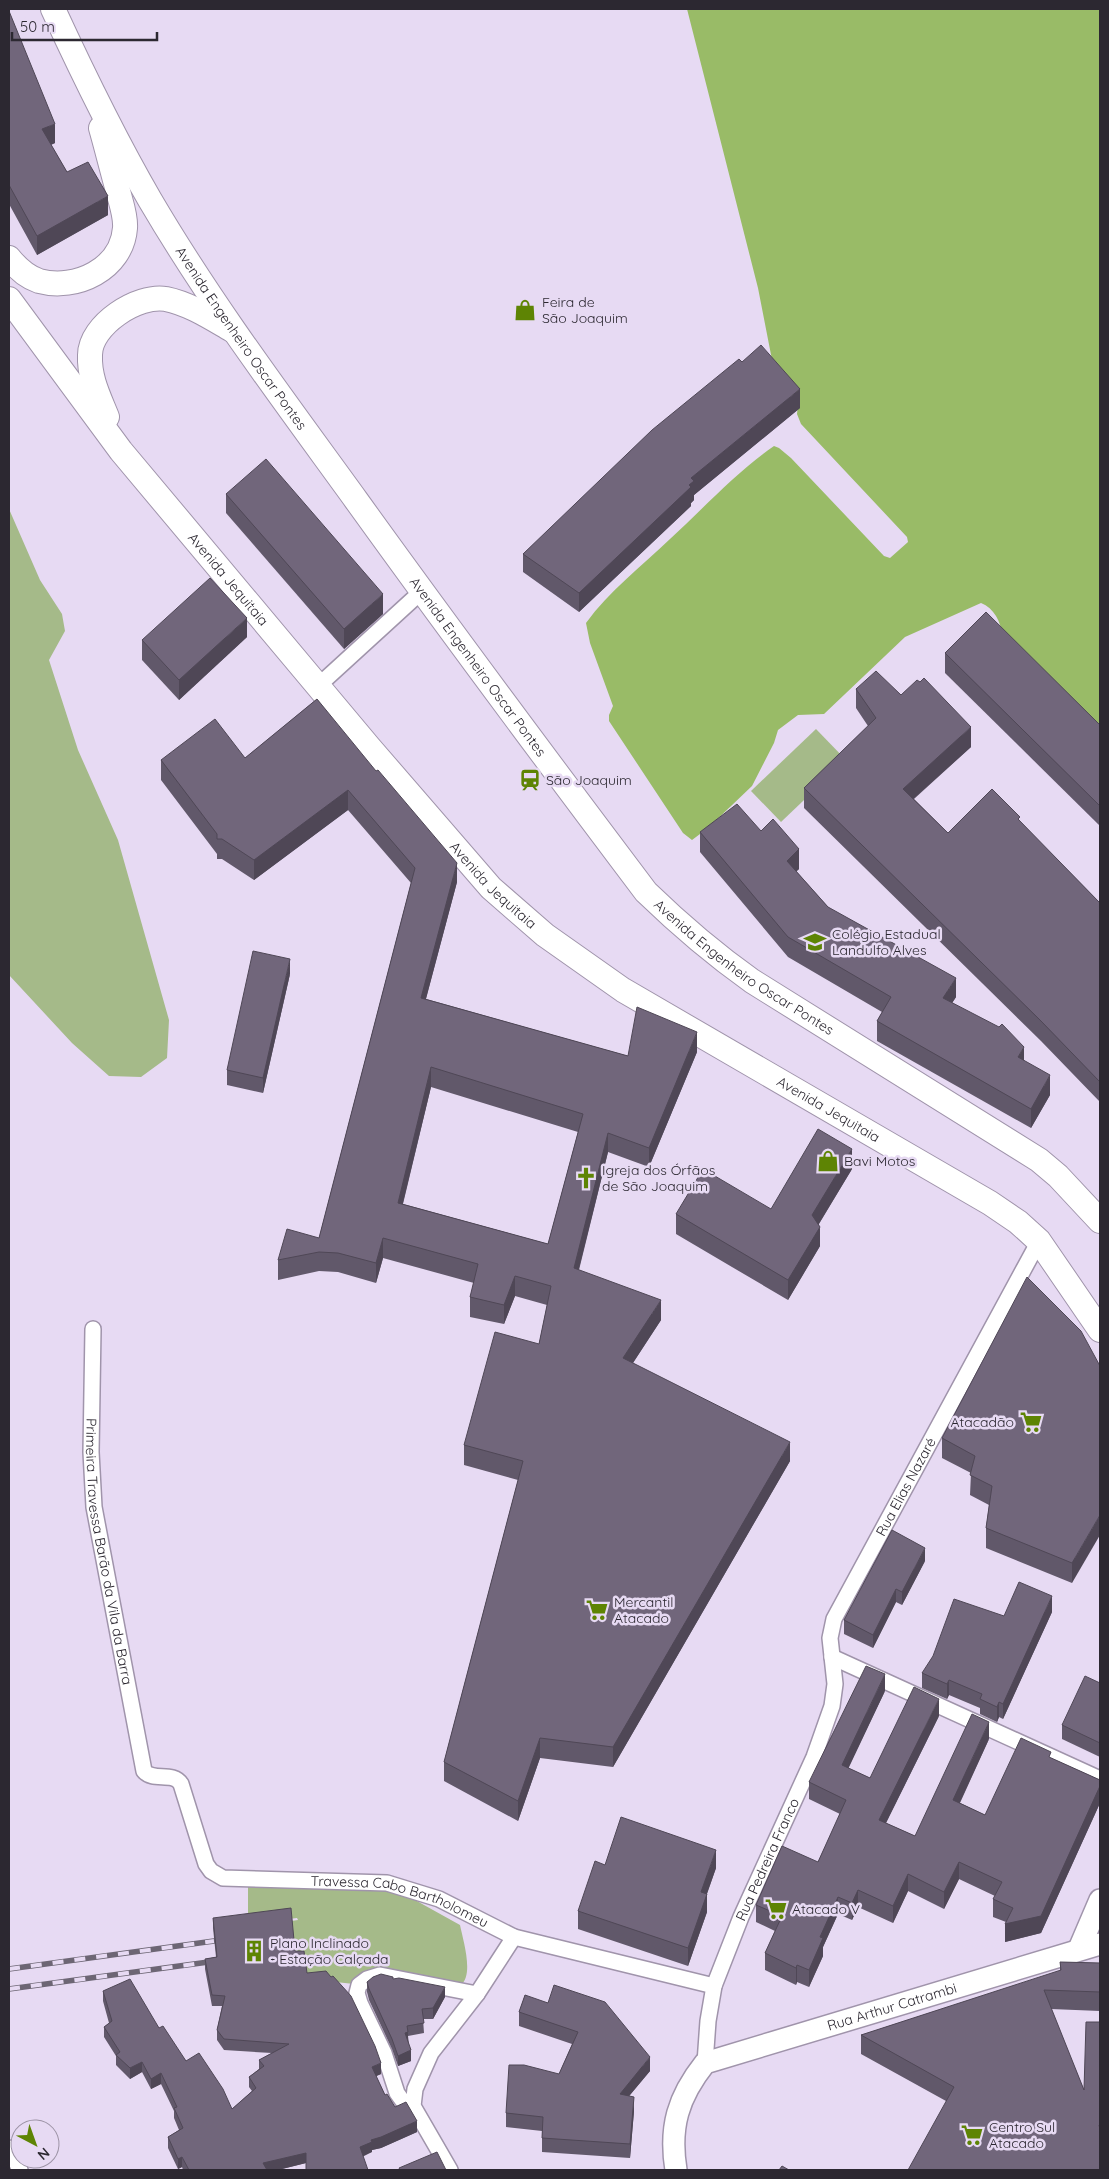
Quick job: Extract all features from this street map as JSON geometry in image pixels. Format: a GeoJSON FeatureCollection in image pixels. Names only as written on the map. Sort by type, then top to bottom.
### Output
{"type":"FeatureCollection","features":[{"type":"Feature","properties":{"kind":"main road","name":"Avenida Engenheiro Oscar Pontes"},"geometry":{"type":"LineString","coordinates":[[53,9],[92,93],[150,200],[238,333],[422,591],[646,892],[680,925],[752,981],[1038,1160],[1058,1176],[1100,1221]]}},
{"type":"Feature","properties":{"kind":"main road"},"geometry":{"type":"LineString","coordinates":[[9,258],[27,275],[39,281],[59,283],[81,280],[97,272],[112,261],[122,245],[125,227],[122,209],[92,93]]}},
{"type":"Feature","properties":{"kind":"main road","name":"Avenida Jequitaia"},"geometry":{"type":"LineString","coordinates":[[9,299],[121,451],[318,686],[491,888],[545,935],[607,979],[670,1019],[990,1203],[1018,1222],[1039,1241],[1100,1330]]}},
{"type":"Feature","properties":{"kind":"main road"},"geometry":{"type":"LineString","coordinates":[[121,451],[93,382],[89,353],[99,329],[123,310],[140,301],[164,299],[193,308],[238,333]]}},
{"type":"Feature","properties":{"kind":"main road"},"geometry":{"type":"LineString","coordinates":[[1079,1949],[1100,1900]]}},
{"type":"Feature","properties":{"kind":"main road","name":"Rua Arthur Catrambi"},"geometry":{"type":"LineString","coordinates":[[705,2063],[1100,1944]]}},
{"type":"Feature","properties":{"kind":"main road"},"geometry":{"type":"LineString","coordinates":[[676,2170],[674,2130],[679,2104],[689,2083],[705,2063]]}},
{"type":"Feature","properties":{"kind":"street"},"geometry":{"type":"LineString","coordinates":[[318,686],[422,591]]}},
{"type":"Feature","properties":{"kind":"street","name":"Rua Elias Nazaré"},"geometry":{"type":"LineString","coordinates":[[832,1657],[830,1638],[834,1619],[1039,1241]]}},
{"type":"Feature","properties":{"kind":"street","name":"Primeira Travessa Barão da Vila da Barra"},"geometry":{"type":"LineString","coordinates":[[93,1330],[91,1452],[94,1507],[144,1771]]}},
{"type":"Feature","properties":{"kind":"street"},"geometry":{"type":"LineString","coordinates":[[832,1657],[1100,1779]]}},
{"type":"Feature","properties":{"kind":"street","name":"Rua Pedreira Franco"},"geometry":{"type":"LineString","coordinates":[[705,2063],[708,2021],[714,1986],[742,1917],[826,1728],[835,1684],[832,1657]]}},
{"type":"Feature","properties":{"kind":"street","name":"Travessa Cabo Bartholomeu"},"geometry":{"type":"LineString","coordinates":[[144,1771],[150,1776],[178,1780],[206,1864],[223,1878],[387,1883],[439,1899],[514,1937],[714,1986]]}},
{"type":"Feature","properties":{"kind":"street"},"geometry":{"type":"LineString","coordinates":[[450,2170],[414,2106],[415,2089],[431,2053],[477,1994],[514,1937]]}},
{"type":"Feature","properties":{"kind":"street"},"geometry":{"type":"LineString","coordinates":[[414,2106],[402,2100],[397,2093],[384,2053],[360,2003],[357,1993],[360,1985],[366,1979],[380,1975],[477,1994]]}},
{"type":"Feature","properties":{"kind":"street"},"geometry":{"type":"LineString","coordinates":[[9,2148],[20,2170]]}},
{"type":"Feature","properties":{"kind":"shaded area"},"geometry":{"type":"Polygon","coordinates":[[[687,9],[1100,9],[1100,735],[1002,635],[996,616],[990,608],[981,603],[905,637],[824,714],[798,715],[778,730],[774,743],[752,786],[708,828],[692,840],[683,833],[609,721],[609,715],[613,706],[590,643],[586,623],[626,579],[733,479],[774,446],[791,458],[884,556],[890,558],[908,542],[907,537],[801,424],[797,414],[798,404],[773,365],[758,288],[687,9]]]}},
{"type":"Feature","properties":{"kind":"shaded area"},"geometry":{"type":"Polygon","coordinates":[[[9,509],[40,580],[62,614],[65,631],[49,660],[78,750],[118,840],[169,1020],[167,1058],[141,1077],[109,1076],[72,1043],[9,975],[9,509]]]}},
{"type":"Feature","properties":{"kind":"shaded area"},"geometry":{"type":"Polygon","coordinates":[[[816,729],[846,760],[781,822],[751,791],[816,729]]]}},
{"type":"Feature","properties":{"kind":"shaded area"},"geometry":{"type":"Polygon","coordinates":[[[248,1887],[382,1888],[406,1895],[460,1925],[467,1965],[465,1980],[461,1985],[354,1984],[308,1979],[295,1962],[291,1921],[298,1920],[297,1918],[248,1924],[248,1887]]]}},
{"type":"Feature","properties":{"kind":"building"},"geometry":{"type":"Polygon","coordinates":[[[9,11],[55,124],[42,129],[67,172],[88,162],[108,196],[37,236],[9,185],[9,11]]]}},
{"type":"Feature","properties":{"kind":"building"},"geometry":{"type":"Polygon","coordinates":[[[761,345],[800,389],[691,478],[694,481],[689,485],[691,487],[579,593],[523,554],[652,430],[739,359],[742,362],[761,345]]]}},
{"type":"Feature","properties":{"kind":"building"},"geometry":{"type":"Polygon","coordinates":[[[266,459],[383,594],[344,629],[226,494],[266,459]]]}},
{"type":"Feature","properties":{"kind":"building"},"geometry":{"type":"Polygon","coordinates":[[[210,578],[247,618],[179,680],[142,640],[210,578]]]}},
{"type":"Feature","properties":{"kind":"building"},"geometry":{"type":"Polygon","coordinates":[[[986,612],[1100,725],[1100,806],[945,653],[986,612]]]}},
{"type":"Feature","properties":{"kind":"building"},"geometry":{"type":"Polygon","coordinates":[[[876,671],[901,695],[917,680],[920,682],[924,678],[971,727],[903,789],[948,833],[992,789],[1020,817],[1018,819],[1100,903],[1100,1082],[1041,1021],[804,788],[876,718],[856,689],[876,671]]]}},
{"type":"Feature","properties":{"kind":"building"},"geometry":{"type":"Polygon","coordinates":[[[317,699],[376,771],[378,770],[457,863],[421,998],[628,1056],[637,1007],[697,1032],[649,1148],[608,1133],[574,1268],[661,1300],[623,1358],[790,1442],[613,1747],[540,1738],[518,1801],[444,1762],[523,1461],[464,1445],[495,1332],[539,1344],[551,1286],[515,1276],[504,1305],[470,1297],[478,1264],[383,1238],[376,1263],[338,1253],[319,1252],[278,1260],[287,1229],[319,1238],[415,868],[348,790],[254,860],[222,839],[217,839],[217,834],[161,760],[215,719],[245,758],[317,699]],[[431,1067],[398,1203],[548,1244],[583,1114],[431,1067]]]}},
{"type":"Feature","properties":{"kind":"building"},"geometry":{"type":"Polygon","coordinates":[[[737,804],[761,831],[773,819],[799,849],[787,861],[828,907],[956,978],[943,998],[999,1027],[1002,1024],[1024,1047],[1018,1057],[1050,1075],[1031,1109],[877,1021],[891,997],[788,937],[700,832],[737,804]]]}},
{"type":"Feature","properties":{"kind":"building"},"geometry":{"type":"Polygon","coordinates":[[[253,951],[290,959],[263,1078],[227,1070],[253,951]]]}},
{"type":"Feature","properties":{"kind":"building"},"geometry":{"type":"Polygon","coordinates":[[[818,1129],[852,1149],[812,1215],[820,1227],[788,1280],[676,1214],[703,1169],[771,1209],[818,1129]]]}},
{"type":"Feature","properties":{"kind":"building","name":"Atacadão"},"geometry":{"type":"Polygon","coordinates":[[[1027,1277],[1081,1331],[1100,1366],[1100,1515],[1072,1563],[986,1528],[992,1486],[970,1475],[975,1456],[942,1438],[1027,1277]]]}},
{"type":"Feature","properties":{"kind":"building"},"geometry":{"type":"Polygon","coordinates":[[[892,1530],[925,1548],[902,1592],[896,1589],[873,1635],[844,1620],[892,1530]]]}},
{"type":"Feature","properties":{"kind":"building"},"geometry":{"type":"Polygon","coordinates":[[[1019,1582],[1052,1596],[1003,1704],[999,1702],[997,1707],[980,1699],[982,1694],[949,1680],[947,1684],[922,1673],[933,1656],[954,1599],[1004,1616],[1019,1582]]]}},
{"type":"Feature","properties":{"kind":"building"},"geometry":{"type":"Polygon","coordinates":[[[866,1666],[885,1674],[842,1765],[870,1778],[914,1687],[939,1699],[879,1820],[915,1836],[972,1714],[989,1722],[953,1800],[985,1815],[1021,1738],[1051,1752],[1049,1757],[1100,1780],[1100,1786],[1041,1916],[1005,1924],[1013,1908],[993,1899],[1002,1882],[959,1862],[944,1892],[908,1874],[893,1906],[858,1890],[852,1903],[838,1897],[820,1937],[823,1938],[809,1970],[797,1965],[796,1968],[765,1953],[782,1916],[756,1905],[782,1846],[818,1862],[846,1800],[809,1782],[866,1666]]]}},
{"type":"Feature","properties":{"kind":"building"},"geometry":{"type":"Polygon","coordinates":[[[1085,1676],[1100,1683],[1100,1743],[1062,1725],[1085,1676]]]}},
{"type":"Feature","properties":{"kind":"building"},"geometry":{"type":"Polygon","coordinates":[[[621,1817],[716,1850],[701,1892],[707,1894],[688,1948],[578,1911],[595,1861],[605,1865],[621,1817]]]}},
{"type":"Feature","properties":{"kind":"building"},"geometry":{"type":"Polygon","coordinates":[[[291,1908],[295,1951],[304,1951],[307,1973],[326,1971],[351,1996],[381,2063],[372,2067],[385,2095],[387,2094],[395,2107],[406,2102],[417,2121],[371,2140],[372,2142],[360,2147],[368,2170],[306,2170],[306,2153],[263,2163],[267,2170],[189,2170],[182,2157],[178,2159],[168,2137],[183,2128],[174,2108],[177,2107],[161,2073],[151,2079],[142,2062],[130,2068],[116,2055],[120,2052],[104,2027],[112,2021],[103,1991],[130,1979],[159,2028],[163,2026],[186,2061],[199,2053],[223,2089],[232,2109],[256,2088],[249,2077],[264,2066],[259,2060],[289,2044],[224,2039],[217,2030],[225,1996],[212,1995],[205,1959],[217,1957],[213,1918],[291,1908]]]}},
{"type":"Feature","properties":{"kind":"building"},"geometry":{"type":"Polygon","coordinates":[[[1060,1962],[1100,1963],[1100,1992],[1044,1990],[1084,2090],[1086,2022],[1100,2022],[1100,2170],[908,2170],[954,2087],[861,2035],[1061,1970],[1060,1962]]]}},
{"type":"Feature","properties":{"kind":"building"},"geometry":{"type":"Polygon","coordinates":[[[381,1974],[393,1977],[393,1979],[399,1978],[445,1987],[433,2008],[422,2009],[424,2023],[407,2026],[408,2032],[405,2033],[411,2050],[398,2056],[367,1982],[381,1974]]]}},
{"type":"Feature","properties":{"kind":"building"},"geometry":{"type":"Polygon","coordinates":[[[554,1985],[605,2002],[650,2057],[620,2094],[634,2097],[630,2144],[542,2138],[543,2117],[506,2113],[509,2065],[524,2065],[559,2074],[578,2032],[519,2012],[525,1995],[548,2003],[554,1985]]]}},
{"type":"Feature","properties":{"kind":"building"},"geometry":{"type":"Polygon","coordinates":[[[437,2152],[446,2170],[400,2170],[399,2168],[437,2152]]]}},
{"type":"Feature","properties":{"kind":"building"},"geometry":{"type":"Polygon","coordinates":[[[782,2166],[789,2170],[779,2170],[782,2166]]]}},
{"type":"Feature","properties":{"kind":"railway"},"geometry":{"type":"LineString","coordinates":[[9,1969],[214,1941]]}},
{"type":"Feature","properties":{"kind":"railway"},"geometry":{"type":"LineString","coordinates":[[9,1989],[216,1961]]}},
{"type":"Feature","properties":{"kind":"place","name":"Feira de São Joaquim"},"geometry":{"type":"Point","coordinates":[525,310]}},
{"type":"Feature","properties":{"kind":"place","name":"São Joaquim"},"geometry":{"type":"Point","coordinates":[530,780]}},
{"type":"Feature","properties":{"kind":"place","name":"Colégio Estadual Landulfo Alves"},"geometry":{"type":"Point","coordinates":[815,942]}},
{"type":"Feature","properties":{"kind":"place","name":"Bavi Motos"},"geometry":{"type":"Point","coordinates":[828,1161]}},
{"type":"Feature","properties":{"kind":"place","name":"Igreja dos Órfãos de São Joaquim"},"geometry":{"type":"Point","coordinates":[586,1178]}},
{"type":"Feature","properties":{"kind":"place","name":"Atacadão"},"geometry":{"type":"Point","coordinates":[1031,1422]}},
{"type":"Feature","properties":{"kind":"place","name":"Mercantil Atacado"},"geometry":{"type":"Point","coordinates":[597,1610]}},
{"type":"Feature","properties":{"kind":"place","name":"Atacado V"},"geometry":{"type":"Point","coordinates":[776,1909]}},
{"type":"Feature","properties":{"kind":"place","name":"Plano Inclinado - Estação Calçada"},"geometry":{"type":"Point","coordinates":[254,1951]}},
{"type":"Feature","properties":{"kind":"place","name":"Centro Sul Atacado"},"geometry":{"type":"Point","coordinates":[972,2135]}}]}
